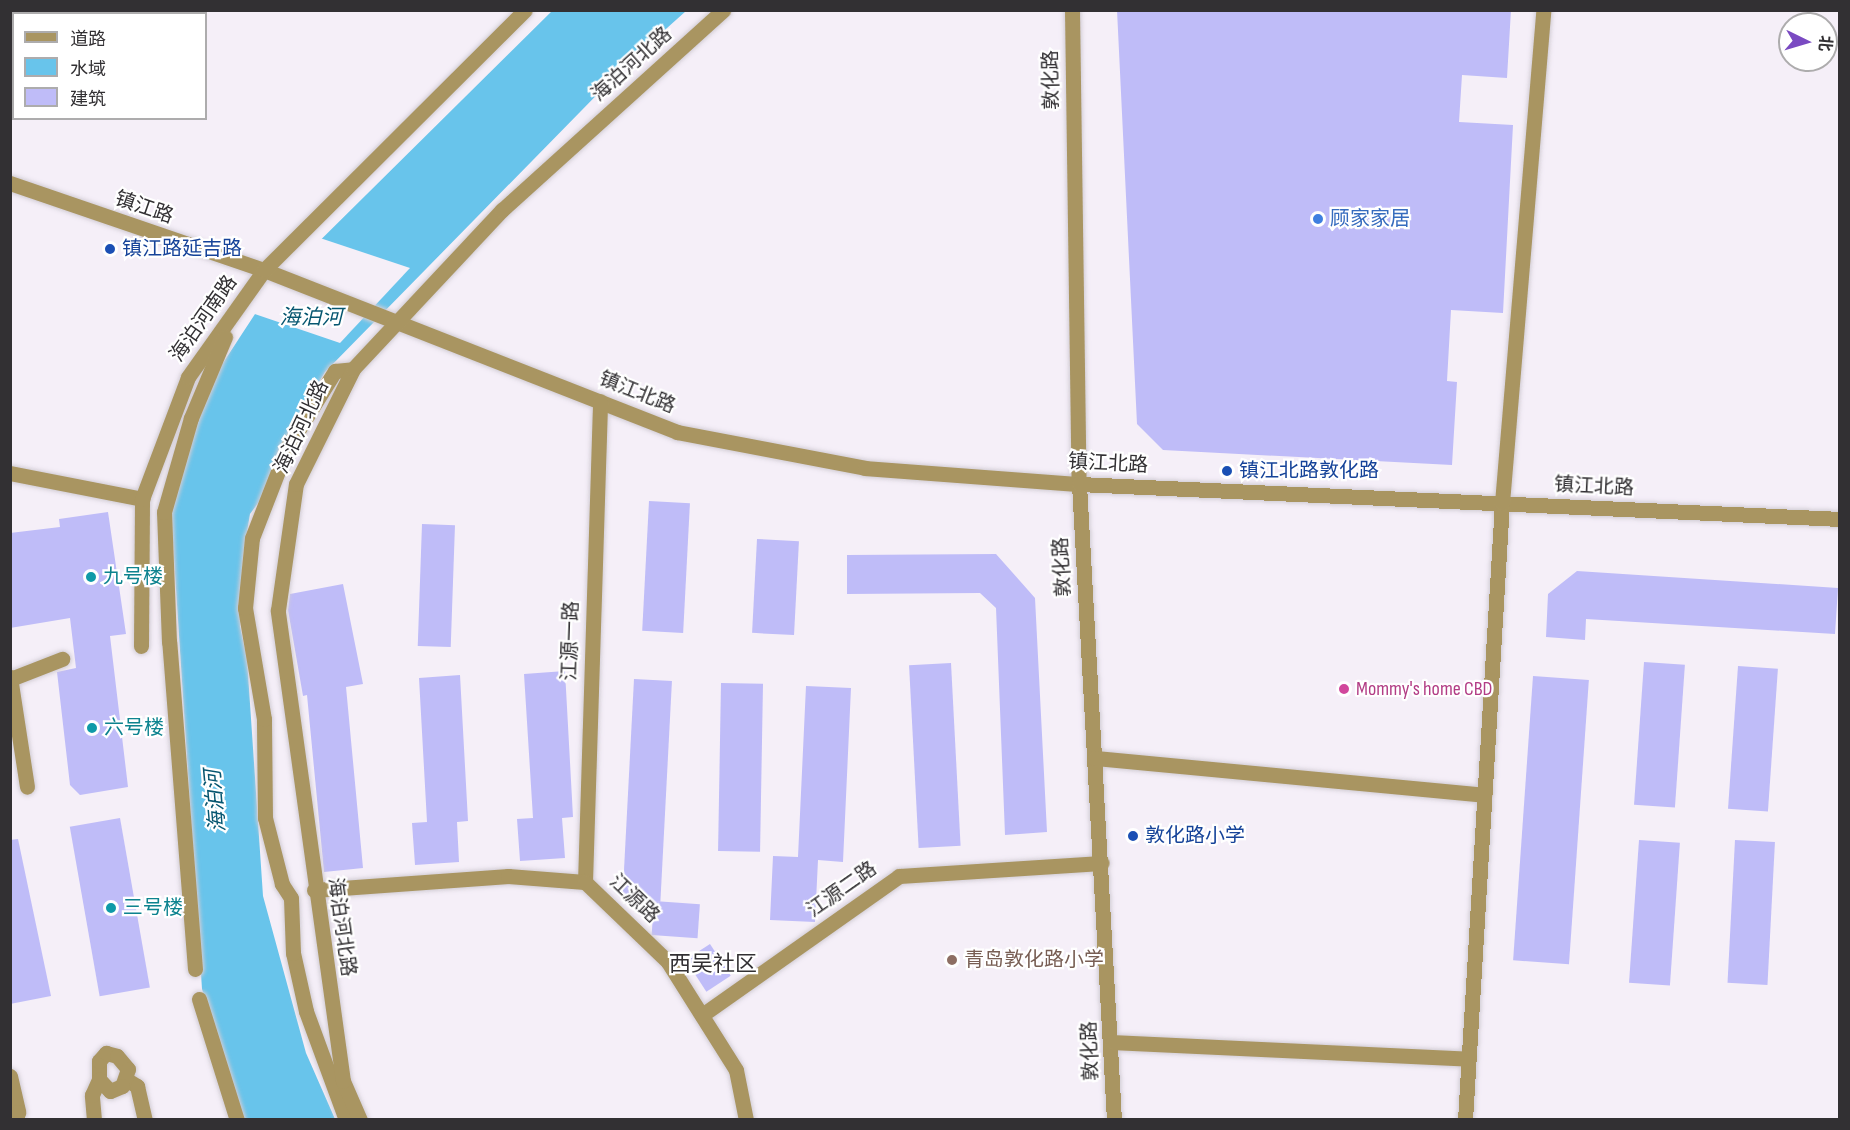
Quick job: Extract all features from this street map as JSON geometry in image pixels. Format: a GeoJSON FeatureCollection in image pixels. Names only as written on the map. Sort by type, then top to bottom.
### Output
{"type":"FeatureCollection","features":[{"type":"Feature","properties":{"kind":"street","name":"海泊河南路"},"geometry":{"type":"LineString","coordinates":[[141,646],[142,499],[188,377],[264,270],[525,10]]}},
{"type":"Feature","properties":{"kind":"street","name":"海泊河北路"},"geometry":{"type":"LineString","coordinates":[[360,1119],[343,1082],[314,890],[278,610],[296,484],[353,369],[502,210],[723,10]]}},
{"type":"Feature","properties":{"kind":"street","name":"敦化路"},"geometry":{"type":"LineString","coordinates":[[1072,10],[1079,484],[1113,1042],[1114,1119]]}},
{"type":"Feature","properties":{"kind":"street"},"geometry":{"type":"LineString","coordinates":[[1465,1119],[1502,503],[1543,10]]}},
{"type":"Feature","properties":{"kind":"street","name":"镇江路"},"geometry":{"type":"LineString","coordinates":[[10,183],[264,270],[399,322]]}},
{"type":"Feature","properties":{"kind":"street"},"geometry":{"type":"LineString","coordinates":[[195,969],[170,642],[164,512],[191,418],[235,312]]}},
{"type":"Feature","properties":{"kind":"street","name":"镇江北路"},"geometry":{"type":"LineString","coordinates":[[399,322],[677,432],[865,468],[1079,484],[1839,519]]}},
{"type":"Feature","properties":{"kind":"street"},"geometry":{"type":"LineString","coordinates":[[346,1119],[306,1011],[293,953],[291,898],[282,884],[265,818],[264,718],[245,608],[252,538],[287,448],[335,371],[353,369]]}},
{"type":"Feature","properties":{"kind":"street","name":"江源一路"},"geometry":{"type":"LineString","coordinates":[[585,882],[600,401]]}},
{"type":"Feature","properties":{"kind":"street"},"geometry":{"type":"LineString","coordinates":[[10,473],[142,499]]}},
{"type":"Feature","properties":{"kind":"street"},"geometry":{"type":"LineString","coordinates":[[27,787],[12,677],[62,659]]}},
{"type":"Feature","properties":{"kind":"street"},"geometry":{"type":"LineString","coordinates":[[1095,758],[1484,795]]}},
{"type":"Feature","properties":{"kind":"street","name":"江源二路"},"geometry":{"type":"LineString","coordinates":[[702,1015],[899,876],[1102,863]]}},
{"type":"Feature","properties":{"kind":"street","name":"江源路"},"geometry":{"type":"LineString","coordinates":[[314,890],[508,876],[585,882],[668,962],[736,1070],[746,1119]]}},
{"type":"Feature","properties":{"kind":"street"},"geometry":{"type":"LineString","coordinates":[[199,999],[237,1119]]}},
{"type":"Feature","properties":{"kind":"street"},"geometry":{"type":"LineString","coordinates":[[1113,1042],[1468,1059]]}},
{"type":"Feature","properties":{"kind":"street"},"geometry":{"type":"LineString","coordinates":[[94,1119],[93,1095],[99,1079],[99,1061],[106,1053],[117,1056],[128,1069],[126,1080],[110,1091],[99,1079]]}},
{"type":"Feature","properties":{"kind":"street"},"geometry":{"type":"LineString","coordinates":[[10,1076],[18,1112],[16,1119]]}},
{"type":"Feature","properties":{"kind":"street"},"geometry":{"type":"LineString","coordinates":[[126,1080],[137,1086],[145,1119]]}},
{"type":"Feature","properties":{"kind":"water","name":"海泊河"},"geometry":{"type":"Polygon","coordinates":[[[552,11],[686,11],[629,62],[325,372],[292,428],[264,495],[250,514],[243,556],[240,626],[247,659],[263,896],[306,1053],[335,1119],[243,1119],[202,989],[171,512],[192,426],[221,366],[272,288],[552,11]]]}},
{"type":"Feature","properties":{"kind":"pier"},"geometry":{"type":"Polygon","coordinates":[[[320,238],[410,268],[340,343],[252,313],[270,286],[320,238]]]}},
{"type":"Feature","properties":{"kind":"building","name":"顾家家居"},"geometry":{"type":"Polygon","coordinates":[[[1117,10],[1511,10],[1507,78],[1462,75],[1459,122],[1513,125],[1503,313],[1451,310],[1447,381],[1457,382],[1452,465],[1163,450],[1137,424],[1117,10]]]}},
{"type":"Feature","properties":{"kind":"building"},"geometry":{"type":"Polygon","coordinates":[[[649,501],[690,503],[683,633],[642,631],[649,501]]]}},
{"type":"Feature","properties":{"kind":"building"},"geometry":{"type":"Polygon","coordinates":[[[108,512],[126,634],[110,636],[128,787],[80,795],[70,785],[57,672],[76,668],[70,618],[10,628],[10,533],[60,527],[59,519],[108,512]]]}},
{"type":"Feature","properties":{"kind":"building"},"geometry":{"type":"Polygon","coordinates":[[[422,524],[455,525],[451,647],[418,646],[422,524]]]}},
{"type":"Feature","properties":{"kind":"building"},"geometry":{"type":"Polygon","coordinates":[[[757,539],[799,541],[794,635],[752,633],[757,539]]]}},
{"type":"Feature","properties":{"kind":"building"},"geometry":{"type":"Polygon","coordinates":[[[996,554],[1035,598],[1047,832],[1005,835],[996,608],[980,593],[847,594],[847,555],[996,554]]]}},
{"type":"Feature","properties":{"kind":"building"},"geometry":{"type":"Polygon","coordinates":[[[1577,571],[1838,588],[1835,634],[1586,619],[1585,640],[1546,637],[1548,594],[1577,571]]]}},
{"type":"Feature","properties":{"kind":"building"},"geometry":{"type":"Polygon","coordinates":[[[343,584],[363,684],[346,687],[363,868],[324,872],[307,695],[303,696],[288,610],[290,594],[343,584]]]}},
{"type":"Feature","properties":{"kind":"building"},"geometry":{"type":"Polygon","coordinates":[[[1644,662],[1685,665],[1675,808],[1634,805],[1644,662]]]}},
{"type":"Feature","properties":{"kind":"building"},"geometry":{"type":"Polygon","coordinates":[[[951,663],[961,846],[919,848],[909,665],[951,663]]]}},
{"type":"Feature","properties":{"kind":"building"},"geometry":{"type":"Polygon","coordinates":[[[1738,666],[1778,669],[1768,811],[1728,809],[1738,666]]]}},
{"type":"Feature","properties":{"kind":"building"},"geometry":{"type":"Polygon","coordinates":[[[565,671],[573,817],[562,818],[565,858],[520,861],[517,819],[533,818],[524,674],[565,671]]]}},
{"type":"Feature","properties":{"kind":"building"},"geometry":{"type":"Polygon","coordinates":[[[460,675],[468,821],[457,822],[459,862],[415,865],[412,823],[427,822],[419,678],[460,675]]]}},
{"type":"Feature","properties":{"kind":"building"},"geometry":{"type":"Polygon","coordinates":[[[1533,676],[1589,680],[1569,964],[1513,960],[1533,676]]]}},
{"type":"Feature","properties":{"kind":"building"},"geometry":{"type":"Polygon","coordinates":[[[634,679],[672,681],[660,902],[622,900],[634,679]]]}},
{"type":"Feature","properties":{"kind":"building"},"geometry":{"type":"Polygon","coordinates":[[[721,683],[763,684],[760,852],[718,851],[721,683]]]}},
{"type":"Feature","properties":{"kind":"building"},"geometry":{"type":"Polygon","coordinates":[[[806,686],[851,688],[843,862],[818,860],[815,922],[770,920],[773,856],[798,857],[806,686]]]}},
{"type":"Feature","properties":{"kind":"building","name":"三号楼"},"geometry":{"type":"Polygon","coordinates":[[[120,818],[150,987],[100,996],[70,827],[120,818]]]}},
{"type":"Feature","properties":{"kind":"building"},"geometry":{"type":"Polygon","coordinates":[[[18,839],[51,996],[10,1004],[10,840],[18,839]]]}},
{"type":"Feature","properties":{"kind":"building"},"geometry":{"type":"Polygon","coordinates":[[[1639,840],[1680,843],[1670,986],[1629,983],[1639,840]]]}},
{"type":"Feature","properties":{"kind":"building"},"geometry":{"type":"Polygon","coordinates":[[[1735,840],[1775,842],[1767,985],[1728,983],[1735,840]]]}},
{"type":"Feature","properties":{"kind":"building"},"geometry":{"type":"Polygon","coordinates":[[[654,901],[700,904],[698,938],[652,935],[654,901]]]}},
{"type":"Feature","properties":{"kind":"building"},"geometry":{"type":"Polygon","coordinates":[[[710,944],[731,976],[706,992],[686,960],[710,944]]]}},
{"type":"Feature","properties":{"kind":"place","name":"顾家家居"},"geometry":{"type":"Point","coordinates":[1318,219]}},
{"type":"Feature","properties":{"kind":"place","name":"镇江路延吉路"},"geometry":{"type":"Point","coordinates":[110,249]}},
{"type":"Feature","properties":{"kind":"place","name":"镇江北路敦化路"},"geometry":{"type":"Point","coordinates":[1227,471]}},
{"type":"Feature","properties":{"kind":"place","name":"九号楼"},"geometry":{"type":"Point","coordinates":[91,577]}},
{"type":"Feature","properties":{"kind":"place","name":"Mommy's home CBD"},"geometry":{"type":"Point","coordinates":[1344,689]}},
{"type":"Feature","properties":{"kind":"place","name":"六号楼"},"geometry":{"type":"Point","coordinates":[92,728]}},
{"type":"Feature","properties":{"kind":"place","name":"敦化路小学"},"geometry":{"type":"Point","coordinates":[1133,836]}},
{"type":"Feature","properties":{"kind":"place","name":"三号楼"},"geometry":{"type":"Point","coordinates":[111,908]}},
{"type":"Feature","properties":{"kind":"place","name":"青岛敦化路小学"},"geometry":{"type":"Point","coordinates":[952,960]}},
{"type":"Feature","properties":{"kind":"district","name":"西吴社区"},"geometry":{"type":"Point","coordinates":[713,965]}}]}
